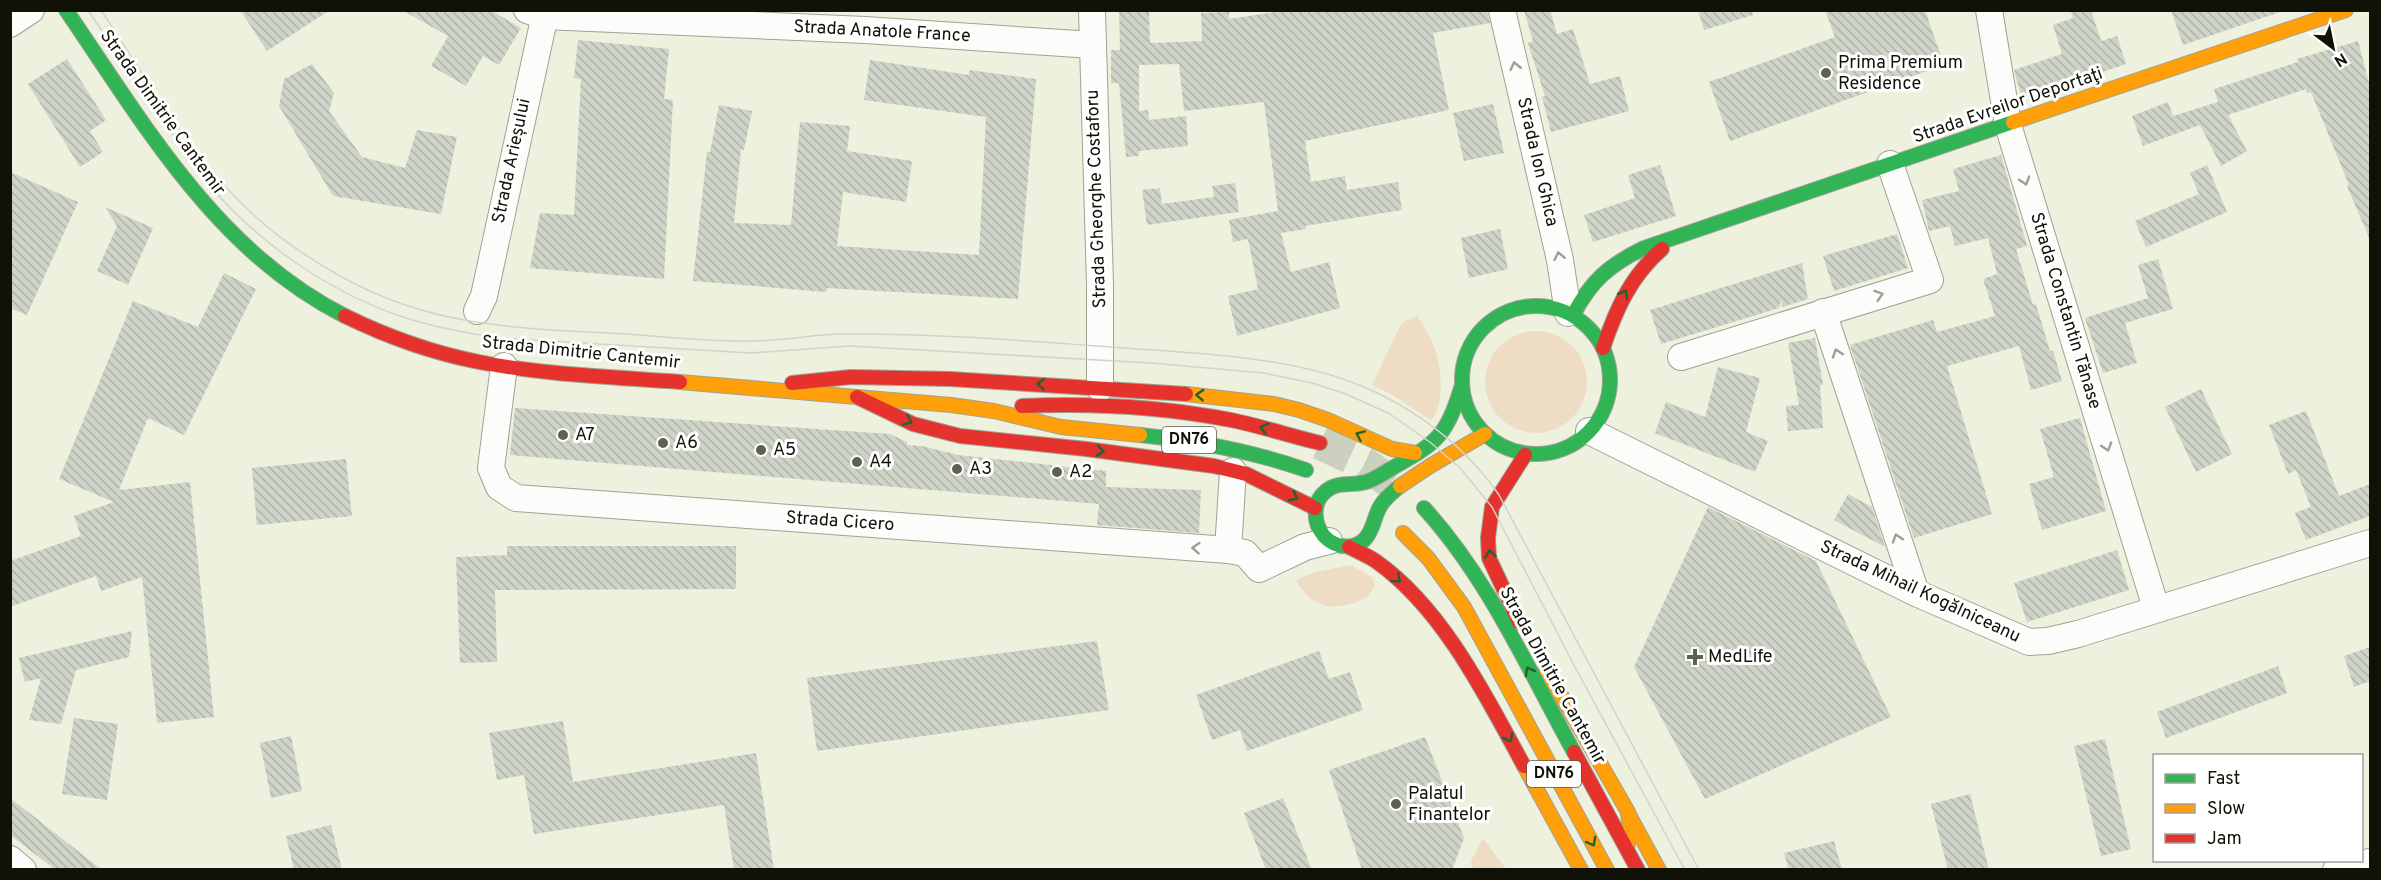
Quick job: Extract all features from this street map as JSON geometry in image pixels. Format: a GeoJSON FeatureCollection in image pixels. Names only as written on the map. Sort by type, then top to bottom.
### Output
{"type":"FeatureCollection","features":[{"type":"Feature","properties":{"kind":"main road","name":"Strada Dimitrie Cantemir"},"geometry":{"type":"LineString","coordinates":[[66,10],[183,179],[230,232],[281,277],[338,311],[424,348],[504,366],[855,396],[987,410],[1050,426],[1169,436],[1267,457],[1306,470]]}},
{"type":"Feature","properties":{"kind":"main road","name":"Strada Evreilor Deportaţi"},"geometry":{"type":"LineString","coordinates":[[1571,314],[1592,285],[1610,267],[1643,248],[2346,10]]}},
{"type":"Feature","properties":{"kind":"main road","name":"Strada Evreilor Deportaţi"},"geometry":{"type":"LineString","coordinates":[[1603,348],[1615,310],[1625,290],[1639,270],[1682,234]]}},
{"type":"Feature","properties":{"kind":"main road"},"geometry":{"type":"LineString","coordinates":[[1327,529],[1318,500],[1329,488],[1342,484],[1358,485],[1369,481],[1442,434],[1453,414],[1462,385],[1463,362],[1472,342],[1484,327],[1498,316],[1515,309],[1533,306],[1551,307],[1571,314],[1584,322],[1603,348],[1609,372],[1607,398],[1600,417],[1589,431],[1581,439],[1560,450],[1544,454],[1525,454],[1501,446],[1485,434],[1469,410],[1462,385]]}},
{"type":"Feature","properties":{"kind":"main road"},"geometry":{"type":"LineString","coordinates":[[764,389],[808,380],[851,377],[950,379],[1214,396],[1274,404],[1328,420],[1392,449],[1415,453]]}},
{"type":"Feature","properties":{"kind":"main road"},"geometry":{"type":"LineString","coordinates":[[855,396],[913,424],[960,436],[1195,462],[1233,471],[1265,483],[1327,529],[1377,562],[1425,607],[1453,644],[1497,714],[1575,863]]}},
{"type":"Feature","properties":{"kind":"main road","name":"Strada Dimitrie Cantemir"},"geometry":{"type":"LineString","coordinates":[[987,410],[1066,405],[1185,414],[1249,424],[1320,443]]}},
{"type":"Feature","properties":{"kind":"main road"},"geometry":{"type":"LineString","coordinates":[[1327,529],[1364,540],[1380,504],[1389,495],[1447,456],[1485,434]]}},
{"type":"Feature","properties":{"kind":"main road"},"geometry":{"type":"LineString","coordinates":[[1525,454],[1492,507],[1488,538],[1489,558],[1539,657],[1659,870]]}},
{"type":"Feature","properties":{"kind":"main road","name":"Strada Dimitrie Cantemir"},"geometry":{"type":"LineString","coordinates":[[1424,508],[1456,546],[1487,594],[1638,870]]}},
{"type":"Feature","properties":{"kind":"main road","name":"DN76"},"geometry":{"type":"LineString","coordinates":[[1403,533],[1435,566],[1464,607],[1607,870]]}},
{"type":"Feature","properties":{"kind":"main road"},"geometry":{"type":"LineString","coordinates":[[1627,849],[1630,828],[1628,812]]}},
{"type":"Feature","properties":{"kind":"street"},"geometry":{"type":"LineString","coordinates":[[10,24],[31,10]]}},
{"type":"Feature","properties":{"kind":"street","name":"Strada Gheorghe Costaforu"},"geometry":{"type":"LineString","coordinates":[[1092,10],[1100,285],[1100,388]]}},
{"type":"Feature","properties":{"kind":"street","name":"Strada Ion Ghica"},"geometry":{"type":"LineString","coordinates":[[1502,10],[1571,314]]}},
{"type":"Feature","properties":{"kind":"street","name":"Strada Constantin Tănase"},"geometry":{"type":"LineString","coordinates":[[1989,10],[2008,125],[2156,608]]}},
{"type":"Feature","properties":{"kind":"street","name":"Strada Anatole France"},"geometry":{"type":"LineString","coordinates":[[539,12],[1093,45]]}},
{"type":"Feature","properties":{"kind":"street","name":"Strada Arieșului"},"geometry":{"type":"LineString","coordinates":[[477,311],[484,296],[539,12]]}},
{"type":"Feature","properties":{"kind":"street"},"geometry":{"type":"LineString","coordinates":[[1681,357],[1930,279],[1890,164]]}},
{"type":"Feature","properties":{"kind":"street"},"geometry":{"type":"LineString","coordinates":[[1823,312],[1916,593]]}},
{"type":"Feature","properties":{"kind":"street","name":"Strada Cicero"},"geometry":{"type":"LineString","coordinates":[[504,366],[491,468],[499,487],[516,498],[1228,550]]}},
{"type":"Feature","properties":{"kind":"street","name":"Strada Mihail Kogălniceanu"},"geometry":{"type":"LineString","coordinates":[[1589,431],[1916,593],[2029,642],[2048,641],[2078,634],[2370,543]]}},
{"type":"Feature","properties":{"kind":"street"},"geometry":{"type":"LineString","coordinates":[[1233,471],[1228,550],[1245,553],[1259,569],[1327,529]]}},
{"type":"Feature","properties":{"kind":"street"},"geometry":{"type":"LineString","coordinates":[[10,859],[23,870]]}},
{"type":"Feature","properties":{"kind":"street"},"geometry":{"type":"LineString","coordinates":[[2336,870],[2370,862]]}},
{"type":"Feature","properties":{"kind":"shaded area"},"geometry":{"type":"Polygon","coordinates":[[[1417,316],[1431,340],[1439,365],[1440,397],[1435,415],[1430,420],[1391,394],[1372,385],[1400,326],[1417,316]]]}},
{"type":"Feature","properties":{"kind":"shaded area"},"geometry":{"type":"Polygon","coordinates":[[[1536,331],[1555,335],[1572,346],[1583,363],[1587,382],[1583,401],[1572,418],[1555,429],[1536,433],[1517,429],[1500,418],[1489,401],[1485,382],[1489,363],[1500,346],[1517,335],[1536,331]]]}},
{"type":"Feature","properties":{"kind":"shaded area"},"geometry":{"type":"Polygon","coordinates":[[[1351,565],[1373,578],[1375,585],[1367,597],[1345,606],[1320,604],[1307,595],[1296,580],[1315,572],[1351,565]]]}},
{"type":"Feature","properties":{"kind":"shaded area"},"geometry":{"type":"Polygon","coordinates":[[[1483,838],[1506,869],[1472,869],[1471,861],[1483,838]]]}},
{"type":"Feature","properties":{"kind":"building"},"geometry":{"type":"Polygon","coordinates":[[[240,10],[330,10],[267,51],[240,10]]]}},
{"type":"Feature","properties":{"kind":"building"},"geometry":{"type":"Polygon","coordinates":[[[402,10],[490,10],[521,28],[499,65],[483,56],[466,86],[431,66],[448,36],[402,10]]]}},
{"type":"Feature","properties":{"kind":"building"},"geometry":{"type":"Polygon","coordinates":[[[1119,10],[1149,10],[1150,43],[1202,41],[1201,13],[1229,12],[1229,19],[1288,10],[1487,10],[1490,23],[1433,33],[1449,110],[1305,141],[1311,182],[1345,176],[1347,190],[1398,182],[1402,210],[1305,226],[1306,229],[1281,233],[1291,272],[1329,262],[1340,308],[1237,336],[1228,296],[1258,289],[1248,239],[1233,242],[1229,220],[1278,211],[1264,102],[1184,111],[1179,64],[1139,65],[1139,111],[1148,110],[1149,120],[1186,116],[1188,146],[1139,151],[1139,156],[1126,157],[1119,83],[1111,83],[1111,50],[1120,50],[1119,10]]]}},
{"type":"Feature","properties":{"kind":"building"},"geometry":{"type":"Polygon","coordinates":[[[1524,10],[1550,10],[1557,34],[1573,29],[1590,84],[1620,76],[1629,111],[1551,132],[1542,97],[1545,96],[1528,43],[1533,41],[1524,10]]]}},
{"type":"Feature","properties":{"kind":"building"},"geometry":{"type":"Polygon","coordinates":[[[1698,10],[1752,10],[1753,15],[1704,30],[1698,10]]]}},
{"type":"Feature","properties":{"kind":"building","name":"Prima Premium Residence"},"geometry":{"type":"Polygon","coordinates":[[[1825,10],[1925,10],[1944,65],[1730,141],[1709,82],[1835,37],[1825,10]]]}},
{"type":"Feature","properties":{"kind":"building"},"geometry":{"type":"Polygon","coordinates":[[[2070,10],[2091,10],[2101,41],[2117,36],[2126,64],[2022,99],[2014,70],[2062,54],[2053,25],[2073,18],[2070,10]]]}},
{"type":"Feature","properties":{"kind":"building"},"geometry":{"type":"Polygon","coordinates":[[[2171,10],[2286,10],[2183,45],[2171,10]]]}},
{"type":"Feature","properties":{"kind":"building"},"geometry":{"type":"Polygon","coordinates":[[[578,40],[669,49],[664,99],[673,100],[664,279],[530,268],[540,213],[574,215],[581,79],[574,78],[578,40]]]}},
{"type":"Feature","properties":{"kind":"building"},"geometry":{"type":"Polygon","coordinates":[[[2358,41],[2370,86],[2370,240],[2311,92],[2307,93],[2306,89],[2228,115],[2247,151],[2221,166],[2200,125],[2143,146],[2132,116],[2168,102],[2173,116],[2218,102],[2214,89],[2298,62],[2297,59],[2358,41]]]}},
{"type":"Feature","properties":{"kind":"building"},"geometry":{"type":"Polygon","coordinates":[[[67,59],[106,120],[90,131],[103,152],[80,167],[28,84],[67,59]]]}},
{"type":"Feature","properties":{"kind":"building"},"geometry":{"type":"Polygon","coordinates":[[[870,60],[969,75],[969,70],[1036,79],[1018,299],[827,288],[826,292],[693,281],[707,152],[710,152],[719,105],[752,111],[744,150],[741,149],[734,223],[791,225],[800,122],[850,126],[847,151],[912,161],[906,202],[843,192],[837,246],[979,255],[986,117],[864,100],[870,60]]]}},
{"type":"Feature","properties":{"kind":"building"},"geometry":{"type":"Polygon","coordinates":[[[312,64],[334,93],[329,111],[362,157],[405,168],[417,130],[457,137],[441,214],[333,196],[279,106],[284,79],[312,64]]]}},
{"type":"Feature","properties":{"kind":"building"},"geometry":{"type":"Polygon","coordinates":[[[1493,104],[1504,153],[1464,161],[1453,113],[1493,104]]]}},
{"type":"Feature","properties":{"kind":"building"},"geometry":{"type":"Polygon","coordinates":[[[2001,155],[2027,246],[2016,249],[2033,305],[2036,304],[2062,381],[2031,390],[2019,346],[1947,366],[1992,514],[1914,538],[1850,345],[1933,320],[1937,332],[1995,316],[1983,279],[1997,274],[1988,238],[1955,246],[1950,226],[1929,231],[1922,200],[1959,191],[1953,169],[2001,155]]]}},
{"type":"Feature","properties":{"kind":"building"},"geometry":{"type":"Polygon","coordinates":[[[1660,165],[1676,216],[1593,242],[1584,215],[1635,198],[1628,175],[1660,165]]]}},
{"type":"Feature","properties":{"kind":"building"},"geometry":{"type":"Polygon","coordinates":[[[2207,165],[2227,212],[2146,247],[2135,221],[2199,194],[2190,173],[2207,165]]]}},
{"type":"Feature","properties":{"kind":"building"},"geometry":{"type":"Polygon","coordinates":[[[10,172],[78,202],[27,315],[10,308],[10,172]]]}},
{"type":"Feature","properties":{"kind":"building"},"geometry":{"type":"Polygon","coordinates":[[[1235,183],[1239,212],[1147,225],[1142,190],[1160,188],[1162,204],[1214,197],[1212,186],[1235,183]]]}},
{"type":"Feature","properties":{"kind":"building"},"geometry":{"type":"Polygon","coordinates":[[[105,207],[153,228],[128,285],[97,271],[117,226],[105,207]]]}},
{"type":"Feature","properties":{"kind":"building"},"geometry":{"type":"Polygon","coordinates":[[[1500,229],[1508,269],[1469,278],[1461,238],[1500,229]]]}},
{"type":"Feature","properties":{"kind":"building"},"geometry":{"type":"Polygon","coordinates":[[[1897,234],[1908,268],[1834,291],[1823,256],[1897,234]]]}},
{"type":"Feature","properties":{"kind":"building"},"geometry":{"type":"Polygon","coordinates":[[[2158,259],[2173,309],[2125,323],[2137,363],[2103,373],[2085,318],[2148,298],[2138,265],[2158,259]]]}},
{"type":"Feature","properties":{"kind":"building"},"geometry":{"type":"Polygon","coordinates":[[[1802,263],[1808,299],[1782,307],[1781,300],[1779,308],[1661,344],[1650,310],[1802,263]]]}},
{"type":"Feature","properties":{"kind":"building"},"geometry":{"type":"Polygon","coordinates":[[[224,273],[256,289],[184,435],[148,418],[119,490],[190,482],[214,717],[157,723],[142,577],[101,591],[96,576],[10,607],[10,561],[81,536],[74,516],[114,502],[59,479],[133,301],[198,327],[224,273]]]}},
{"type":"Feature","properties":{"kind":"building"},"geometry":{"type":"Polygon","coordinates":[[[1815,338],[1823,385],[1820,385],[1823,428],[1788,431],[1786,406],[1799,405],[1788,343],[1815,338]]]}},
{"type":"Feature","properties":{"kind":"building"},"geometry":{"type":"Polygon","coordinates":[[[1718,367],[1760,378],[1746,432],[1768,441],[1755,472],[1655,433],[1666,402],[1705,417],[1718,367]]]}},
{"type":"Feature","properties":{"kind":"building"},"geometry":{"type":"Polygon","coordinates":[[[2201,389],[2232,454],[2196,472],[2165,407],[2201,389]]]}},
{"type":"Feature","properties":{"kind":"building"},"geometry":{"type":"Polygon","coordinates":[[[515,408],[890,434],[907,442],[907,445],[922,446],[958,455],[1106,471],[1106,487],[1201,490],[1199,533],[1097,525],[1099,504],[510,455],[515,408]]]}},
{"type":"Feature","properties":{"kind":"building"},"geometry":{"type":"Polygon","coordinates":[[[2306,411],[2339,496],[2370,484],[2370,516],[2306,540],[2295,513],[2311,507],[2296,470],[2288,474],[2269,425],[2306,411]]]}},
{"type":"Feature","properties":{"kind":"building"},"geometry":{"type":"Polygon","coordinates":[[[2080,418],[2106,511],[2042,530],[2029,484],[2054,477],[2040,429],[2080,418]]]}},
{"type":"Feature","properties":{"kind":"building"},"geometry":{"type":"Polygon","coordinates":[[[346,459],[352,516],[257,525],[252,468],[346,459]]]}},
{"type":"Feature","properties":{"kind":"building"},"geometry":{"type":"Polygon","coordinates":[[[1848,494],[1872,507],[1885,547],[1834,520],[1848,494]]]}},
{"type":"Feature","properties":{"kind":"building"},"geometry":{"type":"Polygon","coordinates":[[[1708,507],[1816,561],[1891,717],[1705,799],[1634,667],[1708,507]]]}},
{"type":"Feature","properties":{"kind":"building"},"geometry":{"type":"Polygon","coordinates":[[[507,546],[736,546],[736,589],[495,590],[497,662],[460,663],[456,557],[507,555],[507,546]]]}},
{"type":"Feature","properties":{"kind":"building"},"geometry":{"type":"Polygon","coordinates":[[[2117,550],[2129,590],[2027,622],[2014,583],[2117,550]]]}},
{"type":"Feature","properties":{"kind":"building"},"geometry":{"type":"Polygon","coordinates":[[[132,631],[129,657],[76,670],[61,724],[29,720],[41,678],[25,682],[19,658],[132,631]]]}},
{"type":"Feature","properties":{"kind":"building"},"geometry":{"type":"Polygon","coordinates":[[[1097,641],[1109,710],[817,751],[807,678],[1097,641]]]}},
{"type":"Feature","properties":{"kind":"building"},"geometry":{"type":"Polygon","coordinates":[[[2370,647],[2370,681],[2354,687],[2344,656],[2370,647]]]}},
{"type":"Feature","properties":{"kind":"building"},"geometry":{"type":"Polygon","coordinates":[[[1319,651],[1329,679],[1350,672],[1363,710],[1247,751],[1240,730],[1212,740],[1196,695],[1319,651]]]}},
{"type":"Feature","properties":{"kind":"building"},"geometry":{"type":"Polygon","coordinates":[[[2278,666],[2287,693],[2166,738],[2157,712],[2278,666]]]}},
{"type":"Feature","properties":{"kind":"building"},"geometry":{"type":"Polygon","coordinates":[[[74,718],[118,724],[107,800],[62,794],[74,718]]]}},
{"type":"Feature","properties":{"kind":"building"},"geometry":{"type":"Polygon","coordinates":[[[563,721],[573,782],[756,753],[774,870],[734,870],[724,805],[534,834],[524,775],[497,780],[489,733],[563,721]]]}},
{"type":"Feature","properties":{"kind":"building"},"geometry":{"type":"Polygon","coordinates":[[[291,736],[302,791],[271,798],[260,743],[291,736]]]}},
{"type":"Feature","properties":{"kind":"building","name":"Palatul Finantelor"},"geometry":{"type":"Polygon","coordinates":[[[1425,737],[1464,838],[1452,870],[1362,870],[1329,770],[1425,737]]]}},
{"type":"Feature","properties":{"kind":"building"},"geometry":{"type":"Polygon","coordinates":[[[2105,739],[2131,849],[2101,856],[2074,746],[2105,739]]]}},
{"type":"Feature","properties":{"kind":"building"},"geometry":{"type":"Polygon","coordinates":[[[1970,794],[1989,870],[1948,870],[1931,804],[1970,794]]]}},
{"type":"Feature","properties":{"kind":"building"},"geometry":{"type":"Polygon","coordinates":[[[10,798],[102,870],[56,870],[10,835],[10,798]]]}},
{"type":"Feature","properties":{"kind":"building"},"geometry":{"type":"Polygon","coordinates":[[[1283,798],[1312,870],[1266,870],[1244,813],[1283,798]]]}},
{"type":"Feature","properties":{"kind":"building"},"geometry":{"type":"Polygon","coordinates":[[[331,825],[342,870],[294,870],[286,836],[331,825]]]}},
{"type":"Feature","properties":{"kind":"building"},"geometry":{"type":"Polygon","coordinates":[[[1834,841],[1842,870],[1789,870],[1784,853],[1834,841]]]}},
{"type":"Feature","properties":{"kind":"tunnel"},"geometry":{"type":"LineString","coordinates":[[1320,443],[1365,464],[1401,490]]}},
{"type":"Feature","properties":{"kind":"tram line"},"geometry":{"type":"LineString","coordinates":[[88,10],[191,161],[230,208],[273,246],[320,279],[371,305],[397,315],[448,329],[500,338],[750,353],[850,346],[1151,363],[1264,373],[1312,383],[1346,394],[1390,414],[1431,443],[1460,468],[1492,507],[1576,669],[1685,870]]}},
{"type":"Feature","properties":{"kind":"tram line"},"geometry":{"type":"LineString","coordinates":[[101,10],[190,144],[250,212],[279,236],[326,268],[377,294],[411,307],[480,323],[515,327],[705,340],[763,341],[839,334],[946,336],[1206,354],[1263,360],[1317,371],[1388,398],[1449,440],[1468,457],[1499,495],[1699,870]]}},
{"type":"Feature","properties":{"kind":"traffic: fast"},"geometry":{"type":"LineString","coordinates":[[66,10],[155,140],[221,221],[258,257],[299,289],[345,316]]}},
{"type":"Feature","properties":{"kind":"traffic: fast"},"geometry":{"type":"LineString","coordinates":[[1573,315],[1602,275],[1644,248],[2013,122]]}},
{"type":"Feature","properties":{"kind":"traffic: fast"},"geometry":{"type":"LineString","coordinates":[[1536,306],[1564,312],[1588,328],[1604,352],[1610,380],[1604,408],[1588,432],[1564,448],[1536,454],[1508,448],[1484,432],[1468,408],[1462,380],[1468,352],[1484,328],[1508,312],[1536,306]]}},
{"type":"Feature","properties":{"kind":"traffic: fast"},"geometry":{"type":"LineString","coordinates":[[1400,486],[1383,502],[1372,528],[1359,544],[1341,546],[1329,540],[1320,531],[1316,519],[1316,507],[1321,496],[1335,486],[1373,479],[1422,451],[1446,426],[1462,385]]}},
{"type":"Feature","properties":{"kind":"traffic: fast"},"geometry":{"type":"LineString","coordinates":[[1140,435],[1224,448],[1265,457],[1306,470]]}},
{"type":"Feature","properties":{"kind":"traffic: fast"},"geometry":{"type":"LineString","coordinates":[[1424,508],[1447,535],[1487,594],[1574,752]]}},
{"type":"Feature","properties":{"kind":"traffic: slow"},"geometry":{"type":"LineString","coordinates":[[2013,122],[2346,10]]}},
{"type":"Feature","properties":{"kind":"traffic: slow"},"geometry":{"type":"LineString","coordinates":[[680,382],[951,405],[994,411],[1061,427],[1140,435]]}},
{"type":"Feature","properties":{"kind":"traffic: slow"},"geometry":{"type":"LineString","coordinates":[[1186,394],[1274,404],[1299,410],[1328,420],[1392,449],[1415,453]]}},
{"type":"Feature","properties":{"kind":"traffic: slow"},"geometry":{"type":"LineString","coordinates":[[1400,486],[1485,434]]}},
{"type":"Feature","properties":{"kind":"traffic: slow"},"geometry":{"type":"LineString","coordinates":[[1403,533],[1428,558],[1464,607],[1607,870]]}},
{"type":"Feature","properties":{"kind":"traffic: slow"},"geometry":{"type":"LineString","coordinates":[[1546,669],[1628,812],[1630,828],[1627,849]]}},
{"type":"Feature","properties":{"kind":"traffic: slow"},"geometry":{"type":"LineString","coordinates":[[1524,766],[1581,870]]}},
{"type":"Feature","properties":{"kind":"traffic: slow"},"geometry":{"type":"LineString","coordinates":[[1628,813],[1659,870]]}},
{"type":"Feature","properties":{"kind":"traffic: jam"},"geometry":{"type":"LineString","coordinates":[[1603,348],[1613,320],[1633,282],[1662,249]]}},
{"type":"Feature","properties":{"kind":"traffic: jam"},"geometry":{"type":"LineString","coordinates":[[345,316],[411,343],[479,362],[554,373],[680,382]]}},
{"type":"Feature","properties":{"kind":"traffic: jam"},"geometry":{"type":"LineString","coordinates":[[792,383],[851,377],[950,379],[1186,394]]}},
{"type":"Feature","properties":{"kind":"traffic: jam"},"geometry":{"type":"LineString","coordinates":[[857,397],[913,424],[960,436],[1086,449],[1214,466],[1246,474],[1315,508]]}},
{"type":"Feature","properties":{"kind":"traffic: jam"},"geometry":{"type":"LineString","coordinates":[[1022,406],[1075,405],[1180,412],[1242,422],[1320,443]]}},
{"type":"Feature","properties":{"kind":"traffic: jam"},"geometry":{"type":"LineString","coordinates":[[1519,622],[1489,558],[1488,538],[1492,507],[1525,455]]}},
{"type":"Feature","properties":{"kind":"traffic: jam"},"geometry":{"type":"LineString","coordinates":[[1349,547],[1374,560],[1401,581],[1442,629],[1478,683],[1524,766]]}},
{"type":"Feature","properties":{"kind":"traffic: jam"},"geometry":{"type":"LineString","coordinates":[[1574,752],[1638,870]]}},
{"type":"Feature","properties":{"kind":"place","name":"Prima Premium Residence"},"geometry":{"type":"Point","coordinates":[1826,73]}},
{"type":"Feature","properties":{"kind":"place","name":"A7"},"geometry":{"type":"Point","coordinates":[563,435]}},
{"type":"Feature","properties":{"kind":"place","name":"A6"},"geometry":{"type":"Point","coordinates":[663,443]}},
{"type":"Feature","properties":{"kind":"place","name":"A5"},"geometry":{"type":"Point","coordinates":[761,450]}},
{"type":"Feature","properties":{"kind":"place","name":"A4"},"geometry":{"type":"Point","coordinates":[857,462]}},
{"type":"Feature","properties":{"kind":"place","name":"A3"},"geometry":{"type":"Point","coordinates":[957,469]}},
{"type":"Feature","properties":{"kind":"place","name":"A2"},"geometry":{"type":"Point","coordinates":[1057,472]}},
{"type":"Feature","properties":{"kind":"place","name":"MedLife"},"geometry":{"type":"Point","coordinates":[1695,657]}},
{"type":"Feature","properties":{"kind":"place","name":"Palatul Finantelor"},"geometry":{"type":"Point","coordinates":[1396,804]}}]}
